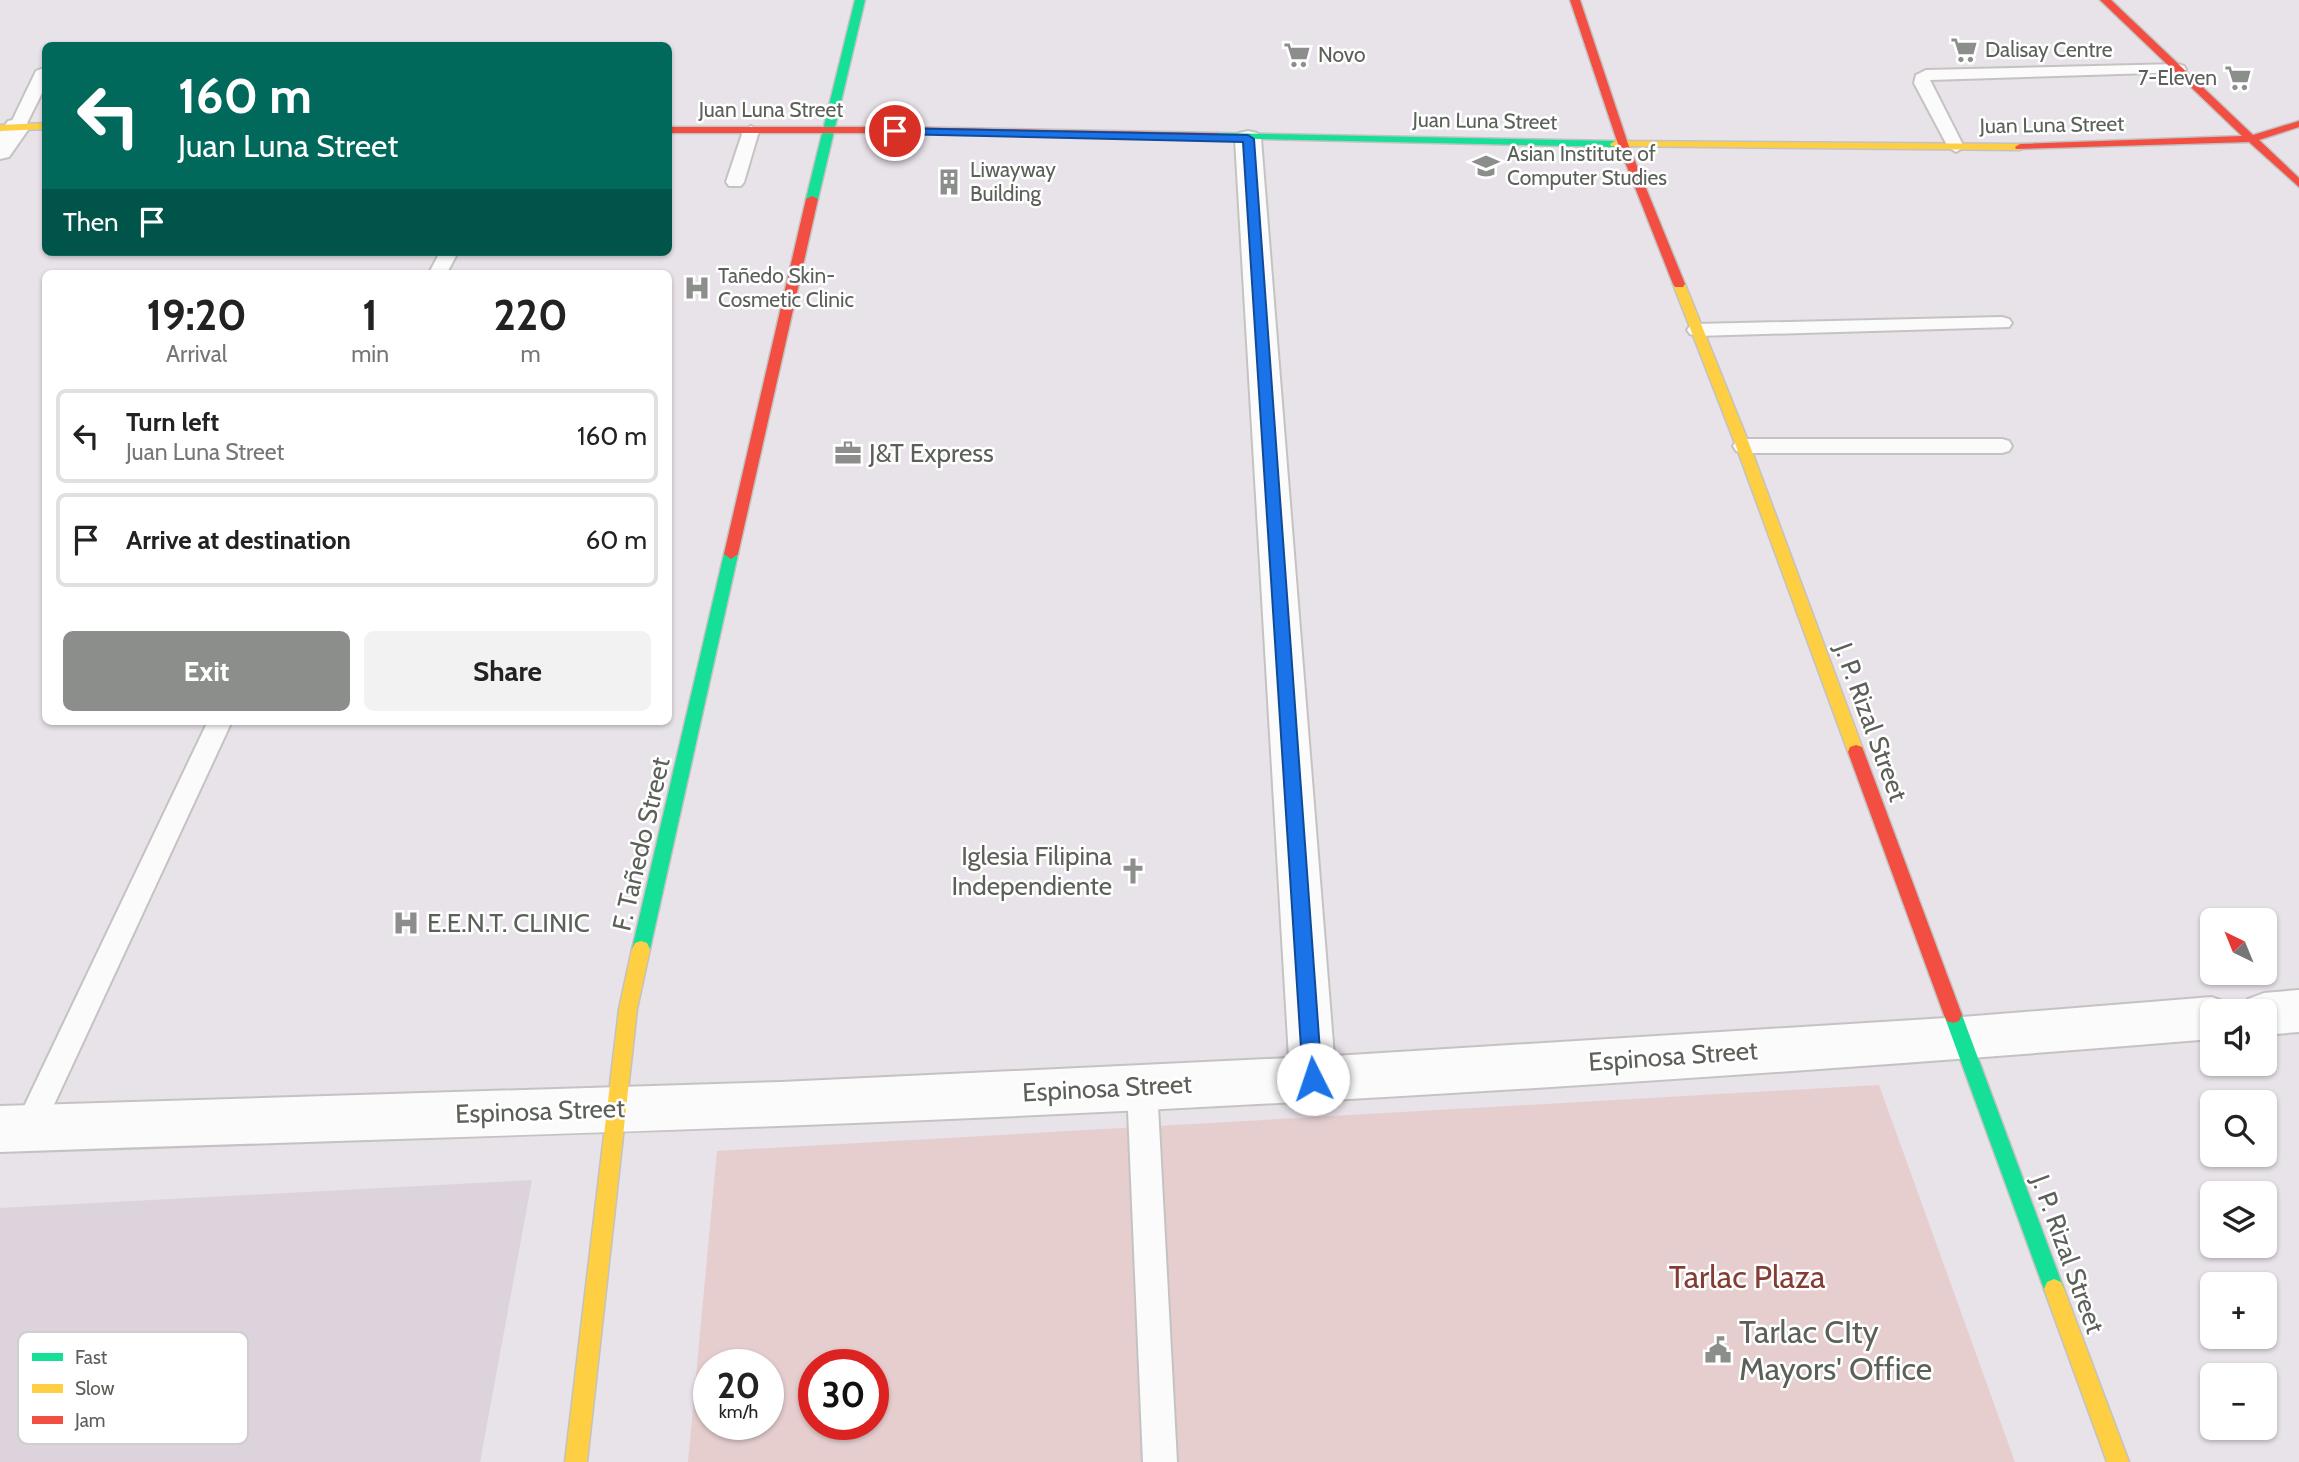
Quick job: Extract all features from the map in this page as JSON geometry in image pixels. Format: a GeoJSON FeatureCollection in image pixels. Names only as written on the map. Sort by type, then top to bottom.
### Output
{"type":"FeatureCollection","features":[{"type":"Feature","properties":{"kind":"main road","name":"F. Tañedo Street"},"geometry":{"type":"LineString","coordinates":[[576,1462],[628,1009],[827,131],[860,0]]}},
{"type":"Feature","properties":{"kind":"main road","name":"J. P. Rizal Street"},"geometry":{"type":"LineString","coordinates":[[1575,0],[1623,144],[1743,446],[2118,1462]]}},
{"type":"Feature","properties":{"kind":"main road"},"geometry":{"type":"LineString","coordinates":[[2105,0],[2299,184]]}},
{"type":"Feature","properties":{"kind":"main road","name":"Juan Luna Street"},"geometry":{"type":"LineString","coordinates":[[672,130],[1623,144],[2072,147],[2251,139],[2299,124]]}},
{"type":"Feature","properties":{"kind":"main road"},"geometry":{"type":"LineString","coordinates":[[9,128],[42,126]]}},
{"type":"Feature","properties":{"kind":"street"},"geometry":{"type":"LineString","coordinates":[[0,150],[9,128]]}},
{"type":"Feature","properties":{"kind":"street"},"geometry":{"type":"LineString","coordinates":[[1248,139],[1313,1079]]}},
{"type":"Feature","properties":{"kind":"street"},"geometry":{"type":"LineString","coordinates":[[2277,1013],[2299,1011]]}},
{"type":"Feature","properties":{"kind":"street","name":"Espinosa Street"},"geometry":{"type":"LineString","coordinates":[[15,1128],[781,1104],[1313,1079],[1962,1038],[2200,1019]]}},
{"type":"Feature","properties":{"kind":"lane"},"geometry":{"type":"LineString","coordinates":[[1956,147],[1922,83],[1922,78],[1926,75],[2178,69]]}},
{"type":"Feature","properties":{"kind":"lane"},"geometry":{"type":"LineString","coordinates":[[9,128],[42,74]]}},
{"type":"Feature","properties":{"kind":"lane"},"geometry":{"type":"LineString","coordinates":[[735,182],[751,131]]}},
{"type":"Feature","properties":{"kind":"lane"},"geometry":{"type":"LineString","coordinates":[[1697,330],[2002,323]]}},
{"type":"Feature","properties":{"kind":"lane"},"geometry":{"type":"LineString","coordinates":[[1743,446],[2002,446]]}},
{"type":"Feature","properties":{"kind":"lane"},"geometry":{"type":"LineString","coordinates":[[15,1128],[218,725]]}},
{"type":"Feature","properties":{"kind":"lane"},"geometry":{"type":"LineString","coordinates":[[1142,1087],[1160,1462]]}},
{"type":"Feature","properties":{"kind":"shaded area"},"geometry":{"type":"Polygon","coordinates":[[[532,1180],[480,1462],[0,1462],[0,1208],[532,1180]]]}},
{"type":"Feature","properties":{"kind":"green space","name":"Tarlac Plaza"},"geometry":{"type":"Polygon","coordinates":[[[1879,1085],[2015,1462],[688,1462],[693,1408],[693,1440],[784,1440],[784,1349],[699,1349],[717,1151],[1879,1085]]]}},
{"type":"Feature","properties":{"kind":"traffic: fast"},"geometry":{"type":"LineString","coordinates":[[812,199],[860,0]]}},
{"type":"Feature","properties":{"kind":"traffic: fast"},"geometry":{"type":"LineString","coordinates":[[1217,136],[1615,144]]}},
{"type":"Feature","properties":{"kind":"traffic: fast"},"geometry":{"type":"LineString","coordinates":[[641,949],[731,554]]}},
{"type":"Feature","properties":{"kind":"traffic: fast"},"geometry":{"type":"LineString","coordinates":[[1953,1015],[2054,1289]]}},
{"type":"Feature","properties":{"kind":"traffic: slow"},"geometry":{"type":"LineString","coordinates":[[0,128],[42,126]]}},
{"type":"Feature","properties":{"kind":"traffic: slow"},"geometry":{"type":"LineString","coordinates":[[1615,144],[2020,147]]}},
{"type":"Feature","properties":{"kind":"traffic: slow"},"geometry":{"type":"LineString","coordinates":[[1679,284],[1743,446],[1856,752]]}},
{"type":"Feature","properties":{"kind":"traffic: slow"},"geometry":{"type":"LineString","coordinates":[[576,1462],[628,1009],[641,949]]}},
{"type":"Feature","properties":{"kind":"traffic: slow"},"geometry":{"type":"LineString","coordinates":[[2054,1289],[2118,1462]]}},
{"type":"Feature","properties":{"kind":"traffic: jam"},"geometry":{"type":"LineString","coordinates":[[1575,0],[1623,144],[1679,284]]}},
{"type":"Feature","properties":{"kind":"traffic: jam"},"geometry":{"type":"LineString","coordinates":[[2105,0],[2299,184]]}},
{"type":"Feature","properties":{"kind":"traffic: jam"},"geometry":{"type":"LineString","coordinates":[[2020,147],[2251,139],[2299,124]]}},
{"type":"Feature","properties":{"kind":"traffic: jam"},"geometry":{"type":"LineString","coordinates":[[672,130],[895,130],[1217,136]]}},
{"type":"Feature","properties":{"kind":"traffic: jam"},"geometry":{"type":"LineString","coordinates":[[731,554],[812,199]]}},
{"type":"Feature","properties":{"kind":"traffic: jam"},"geometry":{"type":"LineString","coordinates":[[1856,752],[1953,1015]]}},
{"type":"Feature","properties":{"kind":"place","name":"Dalisay Centre"},"geometry":{"type":"Point","coordinates":[1964,50]}},
{"type":"Feature","properties":{"kind":"place","name":"Novo"},"geometry":{"type":"Point","coordinates":[1297,55]}},
{"type":"Feature","properties":{"kind":"place","name":"7-Eleven"},"geometry":{"type":"Point","coordinates":[2238,78]}},
{"type":"Feature","properties":{"kind":"place","name":"Asian Institute of Computer Studies"},"geometry":{"type":"Point","coordinates":[1486,166]}},
{"type":"Feature","properties":{"kind":"place","name":"Liwayway Building"},"geometry":{"type":"Point","coordinates":[949,182]}},
{"type":"Feature","properties":{"kind":"place","name":"Tañedo Skin- Cosmetic Clinic"},"geometry":{"type":"Point","coordinates":[697,288]}},
{"type":"Feature","properties":{"kind":"place","name":"J&T Express"},"geometry":{"type":"Point","coordinates":[848,453]}},
{"type":"Feature","properties":{"kind":"place","name":"Iglesia Filipina Independiente"},"geometry":{"type":"Point","coordinates":[1133,871]}},
{"type":"Feature","properties":{"kind":"place","name":"E.E.N.T. CLINIC"},"geometry":{"type":"Point","coordinates":[406,923]}},
{"type":"Feature","properties":{"kind":"place","name":"Tarlac CIty Mayors' Office"},"geometry":{"type":"Point","coordinates":[1718,1350]}},
{"type":"Feature","properties":{"kind":"route"},"geometry":{"type":"LineString","coordinates":[[895,131],[1248,139],[1313,1079]]}}]}
